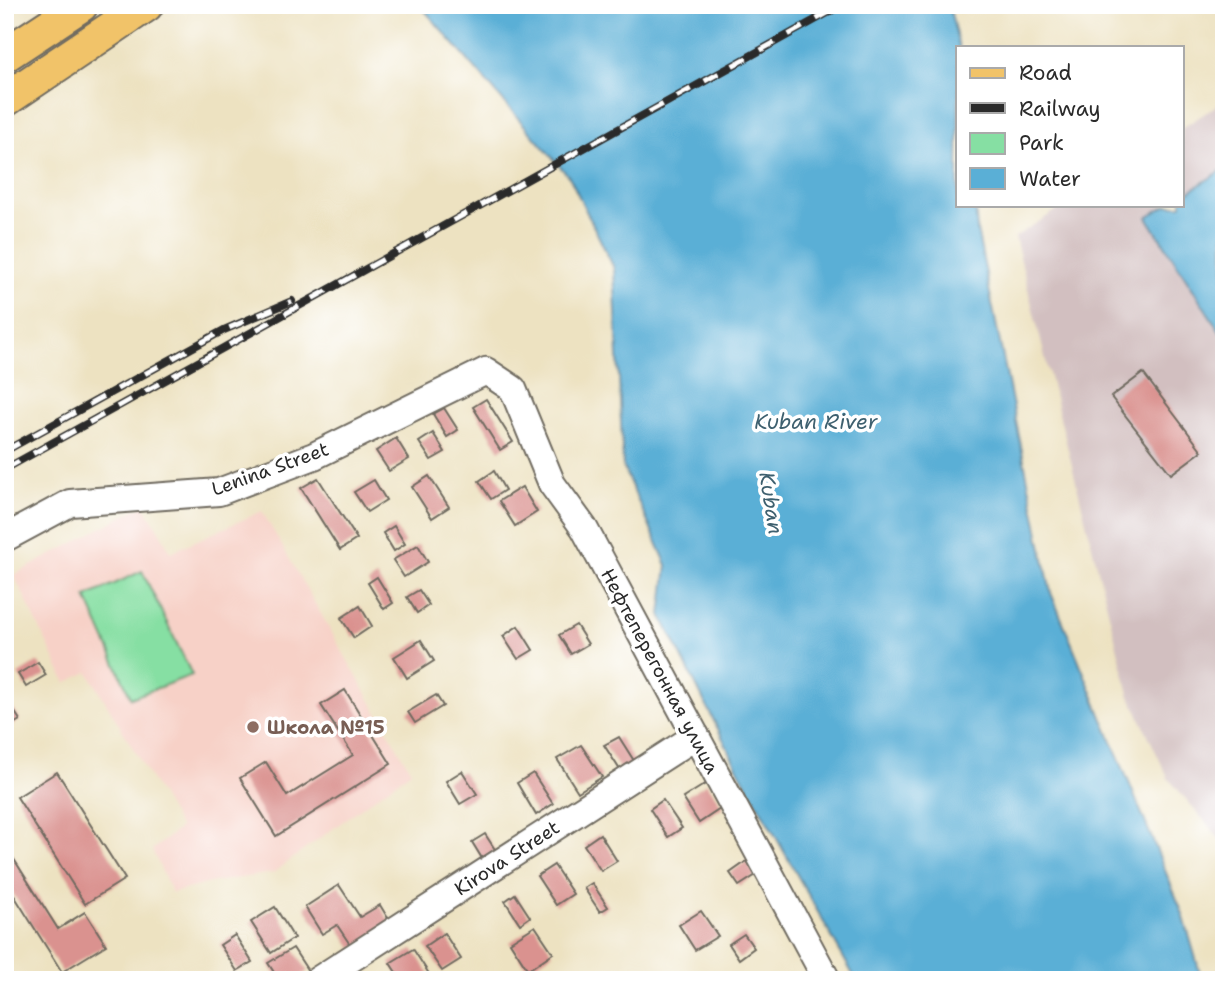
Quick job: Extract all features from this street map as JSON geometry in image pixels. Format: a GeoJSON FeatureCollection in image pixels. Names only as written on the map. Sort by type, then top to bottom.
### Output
{"type":"FeatureCollection","features":[{"type":"Feature","properties":{"kind":"main road"},"geometry":{"type":"LineString","coordinates":[[5,55],[81,5]]}},
{"type":"Feature","properties":{"kind":"main road"},"geometry":{"type":"LineString","coordinates":[[7,99],[146,5]]}},
{"type":"Feature","properties":{"kind":"street","name":"Lenina Street"},"geometry":{"type":"LineString","coordinates":[[5,538],[70,502],[219,492],[314,456],[486,371]]}},
{"type":"Feature","properties":{"kind":"street","name":"Нефтеперегонная улица"},"geometry":{"type":"LineString","coordinates":[[486,371],[513,389],[552,484],[584,528],[827,980]]}},
{"type":"Feature","properties":{"kind":"street","name":"Kirova Street"},"geometry":{"type":"LineString","coordinates":[[318,980],[696,736]]}},
{"type":"Feature","properties":{"kind":"shaded area"},"geometry":{"type":"Polygon","coordinates":[[[1224,101],[1224,844],[1168,778],[1129,694],[1015,237],[1063,206],[1184,206],[1184,127],[1224,101]]]}},
{"type":"Feature","properties":{"kind":"shaded area","name":"Школа №15"},"geometry":{"type":"Polygon","coordinates":[[[144,505],[171,552],[262,511],[411,771],[273,873],[214,882],[172,893],[152,850],[180,828],[88,672],[66,683],[14,575],[144,505]]]}},
{"type":"Feature","properties":{"kind":"green space"},"geometry":{"type":"Polygon","coordinates":[[[142,571],[192,675],[131,698],[86,597],[142,571]]]}},
{"type":"Feature","properties":{"kind":"water","name":"Kuban River"},"geometry":{"type":"Polygon","coordinates":[[[420,5],[949,5],[959,46],[956,46],[956,206],[975,206],[977,230],[1051,593],[1183,914],[1202,980],[856,980],[739,771],[661,615],[667,565],[623,467],[614,268],[570,178],[420,5]]]}},
{"type":"Feature","properties":{"kind":"water"},"geometry":{"type":"Polygon","coordinates":[[[1224,169],[1224,338],[1147,217],[1165,206],[1184,206],[1184,195],[1224,169]]]}},
{"type":"Feature","properties":{"kind":"building"},"geometry":{"type":"Polygon","coordinates":[[[1143,373],[1202,451],[1171,474],[1111,397],[1143,373]]]}},
{"type":"Feature","properties":{"kind":"building"},"geometry":{"type":"Polygon","coordinates":[[[486,399],[513,442],[500,450],[473,407],[486,399]]]}},
{"type":"Feature","properties":{"kind":"building"},"geometry":{"type":"Polygon","coordinates":[[[444,408],[458,430],[447,437],[433,414],[444,408]]]}},
{"type":"Feature","properties":{"kind":"building"},"geometry":{"type":"Polygon","coordinates":[[[433,433],[445,452],[431,460],[419,442],[433,433]]]}},
{"type":"Feature","properties":{"kind":"building"},"geometry":{"type":"Polygon","coordinates":[[[396,438],[409,459],[389,471],[376,451],[396,438]]]}},
{"type":"Feature","properties":{"kind":"building"},"geometry":{"type":"Polygon","coordinates":[[[494,471],[505,490],[491,499],[479,481],[494,471]]]}},
{"type":"Feature","properties":{"kind":"building"},"geometry":{"type":"Polygon","coordinates":[[[429,476],[449,507],[432,518],[412,487],[429,476]]]}},
{"type":"Feature","properties":{"kind":"building"},"geometry":{"type":"Polygon","coordinates":[[[318,478],[357,539],[340,550],[301,488],[318,478]]]}},
{"type":"Feature","properties":{"kind":"building"},"geometry":{"type":"Polygon","coordinates":[[[374,480],[386,500],[367,512],[354,492],[374,480]]]}},
{"type":"Feature","properties":{"kind":"building"},"geometry":{"type":"Polygon","coordinates":[[[522,487],[537,512],[515,526],[499,501],[522,487]]]}},
{"type":"Feature","properties":{"kind":"building"},"geometry":{"type":"Polygon","coordinates":[[[394,526],[405,544],[394,551],[383,533],[394,526]]]}},
{"type":"Feature","properties":{"kind":"building"},"geometry":{"type":"Polygon","coordinates":[[[418,545],[428,562],[404,577],[393,560],[418,545]]]}},
{"type":"Feature","properties":{"kind":"building"},"geometry":{"type":"Polygon","coordinates":[[[377,577],[393,603],[384,609],[368,583],[377,577]]]}},
{"type":"Feature","properties":{"kind":"building"},"geometry":{"type":"Polygon","coordinates":[[[419,590],[429,605],[417,613],[407,597],[419,590]]]}},
{"type":"Feature","properties":{"kind":"building"},"geometry":{"type":"Polygon","coordinates":[[[360,606],[372,626],[354,638],[341,618],[360,606]]]}},
{"type":"Feature","properties":{"kind":"building"},"geometry":{"type":"Polygon","coordinates":[[[576,625],[588,644],[571,654],[559,635],[576,625]]]}},
{"type":"Feature","properties":{"kind":"building"},"geometry":{"type":"Polygon","coordinates":[[[518,626],[533,650],[518,659],[503,636],[518,626]]]}},
{"type":"Feature","properties":{"kind":"building"},"geometry":{"type":"Polygon","coordinates":[[[421,640],[434,661],[407,678],[394,657],[421,640]]]}},
{"type":"Feature","properties":{"kind":"building"},"geometry":{"type":"Polygon","coordinates":[[[38,662],[46,675],[26,687],[18,674],[38,662]]]}},
{"type":"Feature","properties":{"kind":"building"},"geometry":{"type":"Polygon","coordinates":[[[345,690],[391,764],[276,836],[240,778],[266,762],[287,796],[353,755],[321,705],[345,690]]]}},
{"type":"Feature","properties":{"kind":"building"},"geometry":{"type":"Polygon","coordinates":[[[436,695],[443,706],[415,723],[408,712],[436,695]]]}},
{"type":"Feature","properties":{"kind":"building"},"geometry":{"type":"Polygon","coordinates":[[[5,697],[20,720],[5,729],[5,697]]]}},
{"type":"Feature","properties":{"kind":"building"},"geometry":{"type":"Polygon","coordinates":[[[619,737],[636,764],[622,773],[604,745],[619,737]]]}},
{"type":"Feature","properties":{"kind":"building"},"geometry":{"type":"Polygon","coordinates":[[[581,745],[602,777],[578,792],[557,759],[581,745]]]}},
{"type":"Feature","properties":{"kind":"building"},"geometry":{"type":"Polygon","coordinates":[[[462,771],[477,794],[460,804],[446,781],[462,771]]]}},
{"type":"Feature","properties":{"kind":"building"},"geometry":{"type":"Polygon","coordinates":[[[57,772],[125,879],[85,904],[17,797],[57,772]]]}},
{"type":"Feature","properties":{"kind":"building"},"geometry":{"type":"Polygon","coordinates":[[[533,773],[553,804],[536,815],[517,783],[533,773]]]}},
{"type":"Feature","properties":{"kind":"building"},"geometry":{"type":"Polygon","coordinates":[[[707,783],[723,807],[699,823],[683,798],[707,783]]]}},
{"type":"Feature","properties":{"kind":"building"},"geometry":{"type":"Polygon","coordinates":[[[663,800],[682,828],[668,837],[650,809],[663,800]]]}},
{"type":"Feature","properties":{"kind":"building"},"geometry":{"type":"Polygon","coordinates":[[[485,834],[496,851],[483,860],[472,842],[485,834]]]}},
{"type":"Feature","properties":{"kind":"building"},"geometry":{"type":"Polygon","coordinates":[[[600,834],[617,861],[601,871],[584,845],[600,834]]]}},
{"type":"Feature","properties":{"kind":"building"},"geometry":{"type":"Polygon","coordinates":[[[5,845],[58,929],[85,912],[106,945],[62,972],[5,881],[5,845]]]}},
{"type":"Feature","properties":{"kind":"building"},"geometry":{"type":"Polygon","coordinates":[[[747,861],[756,875],[739,886],[730,873],[747,861]]]}},
{"type":"Feature","properties":{"kind":"building"},"geometry":{"type":"Polygon","coordinates":[[[554,865],[573,894],[556,905],[537,876],[554,865]]]}},
{"type":"Feature","properties":{"kind":"building"},"geometry":{"type":"Polygon","coordinates":[[[592,883],[608,907],[600,912],[584,888],[592,883]]]}},
{"type":"Feature","properties":{"kind":"building"},"geometry":{"type":"Polygon","coordinates":[[[339,885],[360,917],[380,905],[392,925],[353,949],[337,925],[322,934],[305,907],[339,885]]]}},
{"type":"Feature","properties":{"kind":"building"},"geometry":{"type":"Polygon","coordinates":[[[515,894],[530,917],[520,924],[505,901],[515,894]]]}},
{"type":"Feature","properties":{"kind":"building"},"geometry":{"type":"Polygon","coordinates":[[[275,907],[294,938],[271,953],[251,922],[275,907]]]}},
{"type":"Feature","properties":{"kind":"building"},"geometry":{"type":"Polygon","coordinates":[[[701,911],[718,936],[695,950],[679,925],[701,911]]]}},
{"type":"Feature","properties":{"kind":"building"},"geometry":{"type":"Polygon","coordinates":[[[535,926],[553,953],[528,970],[510,942],[535,926]]]}},
{"type":"Feature","properties":{"kind":"building"},"geometry":{"type":"Polygon","coordinates":[[[444,933],[461,959],[442,971],[425,946],[444,933]]]}},
{"type":"Feature","properties":{"kind":"building"},"geometry":{"type":"Polygon","coordinates":[[[744,934],[754,948],[739,959],[729,944],[744,934]]]}},
{"type":"Feature","properties":{"kind":"building"},"geometry":{"type":"Polygon","coordinates":[[[235,935],[252,962],[237,971],[220,945],[235,935]]]}},
{"type":"Feature","properties":{"kind":"building"},"geometry":{"type":"Polygon","coordinates":[[[293,948],[308,971],[295,980],[279,980],[268,963],[293,948]]]}},
{"type":"Feature","properties":{"kind":"building"},"geometry":{"type":"Polygon","coordinates":[[[413,949],[433,980],[401,980],[390,963],[413,949]]]}},
{"type":"Feature","properties":{"kind":"railway"},"geometry":{"type":"LineString","coordinates":[[5,469],[842,5]]}},
{"type":"Feature","properties":{"kind":"railway"},"geometry":{"type":"LineString","coordinates":[[5,451],[224,330],[292,301]]}},
{"type":"Feature","properties":{"kind":"place","name":"Школа №15"},"geometry":{"type":"Point","coordinates":[253,727]}},
{"type":"Feature","properties":{"kind":"water label","name":"Kuban"},"geometry":{"type":"Point","coordinates":[771,503]}}]}
